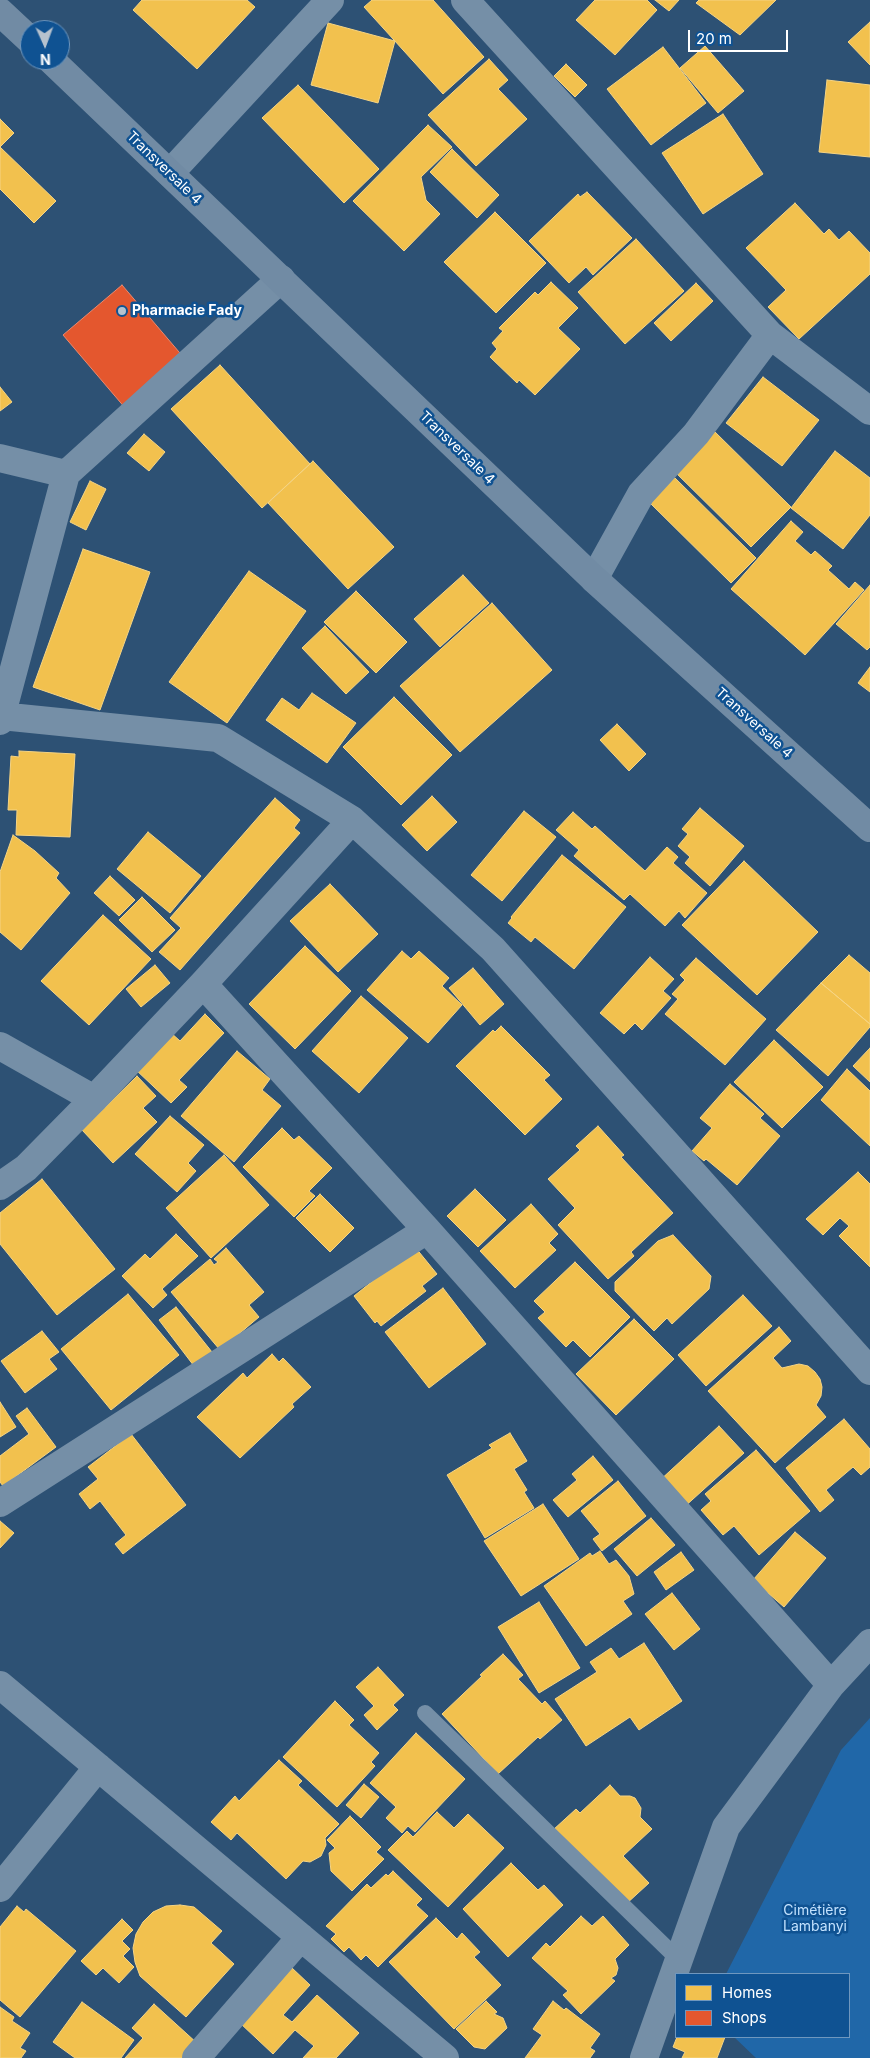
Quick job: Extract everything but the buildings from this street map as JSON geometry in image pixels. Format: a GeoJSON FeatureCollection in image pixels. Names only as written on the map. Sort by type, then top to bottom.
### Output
{"type":"FeatureCollection","features":[{"type":"Feature","properties":{"kind":"main road"},"geometry":{"type":"LineString","coordinates":[[0,12],[20,31]]}},
{"type":"Feature","properties":{"kind":"main road","name":"Transversale 4"},"geometry":{"type":"LineString","coordinates":[[61,70],[594,579],[870,828]]}},
{"type":"Feature","properties":{"kind":"street"},"geometry":{"type":"LineString","coordinates":[[170,174],[330,0]]}},
{"type":"Feature","properties":{"kind":"street"},"geometry":{"type":"LineString","coordinates":[[465,0],[770,335],[870,411]]}},
{"type":"Feature","properties":{"kind":"street"},"geometry":{"type":"LineString","coordinates":[[0,721],[66,474],[281,279]]}},
{"type":"Feature","properties":{"kind":"street"},"geometry":{"type":"LineString","coordinates":[[594,579],[641,494],[696,434],[770,335]]}},
{"type":"Feature","properties":{"kind":"street"},"geometry":{"type":"LineString","coordinates":[[0,458],[66,474]]}},
{"type":"Feature","properties":{"kind":"street"},"geometry":{"type":"LineString","coordinates":[[0,716],[218,738],[352,820],[493,949],[870,1371]]}},
{"type":"Feature","properties":{"kind":"street"},"geometry":{"type":"LineString","coordinates":[[0,1186],[13,1167],[94,1100],[203,984],[352,820]]}},
{"type":"Feature","properties":{"kind":"street"},"geometry":{"type":"LineString","coordinates":[[203,984],[427,1230],[831,1685]]}},
{"type":"Feature","properties":{"kind":"street"},"geometry":{"type":"LineString","coordinates":[[0,1046],[94,1100]]}},
{"type":"Feature","properties":{"kind":"street"},"geometry":{"type":"LineString","coordinates":[[0,1503],[427,1230]]}},
{"type":"Feature","properties":{"kind":"street"},"geometry":{"type":"LineString","coordinates":[[644,2058],[726,1827],[831,1685],[870,1643]]}},
{"type":"Feature","properties":{"kind":"street"},"geometry":{"type":"LineString","coordinates":[[0,1685],[445,2058]]}},
{"type":"Feature","properties":{"kind":"street"},"geometry":{"type":"LineString","coordinates":[[0,1888],[98,1767]]}},
{"type":"Feature","properties":{"kind":"street"},"geometry":{"type":"LineString","coordinates":[[196,2058],[301,1938]]}},
{"type":"Feature","properties":{"kind":"lane"},"geometry":{"type":"LineString","coordinates":[[424,1713],[678,1959]]}},
{"type":"Feature","properties":{"kind":"green space","name":"Cimétière Lambanyi"},"geometry":{"type":"Polygon","coordinates":[[[870,1718],[870,2058],[756,2058],[735,2038],[850,2038],[850,1973],[727,1973],[841,1750],[870,1718]]]}},
{"type":"Feature","properties":{"kind":"place","name":"Pharmacie Fady"},"geometry":{"type":"Point","coordinates":[122,311]}}]}
